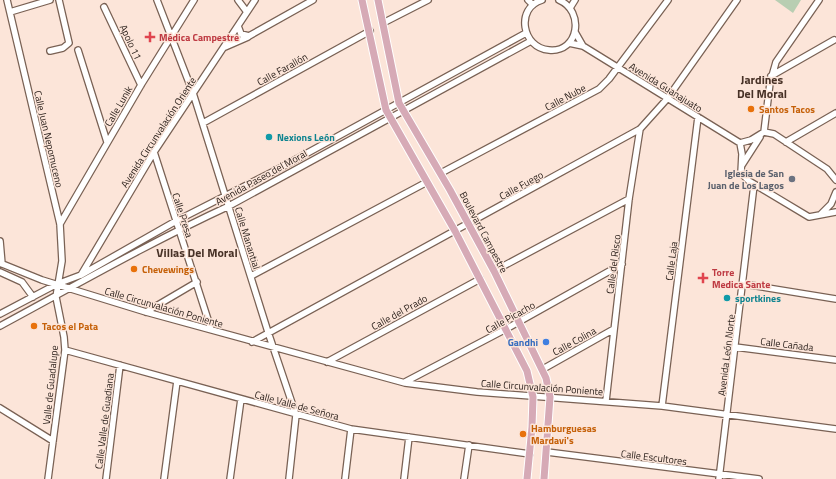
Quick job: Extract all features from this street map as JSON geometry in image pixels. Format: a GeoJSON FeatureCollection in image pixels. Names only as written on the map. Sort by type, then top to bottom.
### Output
{"type":"FeatureCollection","features":[{"type":"Feature","properties":{"kind":"main road"},"geometry":{"type":"LineString","coordinates":[[362,0],[370,31],[386,110],[455,231],[527,371],[533,397],[527,479]]}},
{"type":"Feature","properties":{"kind":"main road","name":"Boulevard Campestre"},"geometry":{"type":"LineString","coordinates":[[378,0],[399,103],[494,271],[543,369],[550,397],[544,479]]}},
{"type":"Feature","properties":{"kind":"street","name":"Calle Juan Nepomuceno"},"geometry":{"type":"LineString","coordinates":[[7,0],[60,224],[62,261],[57,284]]}},
{"type":"Feature","properties":{"kind":"street"},"geometry":{"type":"LineString","coordinates":[[10,12],[50,0]]}},
{"type":"Feature","properties":{"kind":"street"},"geometry":{"type":"LineString","coordinates":[[50,51],[63,48],[69,43],[59,0]]}},
{"type":"Feature","properties":{"kind":"street","name":"Calle Manantial"},"geometry":{"type":"LineString","coordinates":[[157,0],[194,93],[273,348],[296,415]]}},
{"type":"Feature","properties":{"kind":"street","name":"Calle Lunik"},"geometry":{"type":"LineString","coordinates":[[60,224],[141,85],[194,0]]}},
{"type":"Feature","properties":{"kind":"street"},"geometry":{"type":"LineString","coordinates":[[238,0],[247,12]]}},
{"type":"Feature","properties":{"kind":"street","name":"Avenida Circunvalación Oriente"},"geometry":{"type":"LineString","coordinates":[[81,275],[154,152],[255,0]]}},
{"type":"Feature","properties":{"kind":"street"},"geometry":{"type":"LineString","coordinates":[[225,47],[313,0]]}},
{"type":"Feature","properties":{"kind":"street"},"geometry":{"type":"LineString","coordinates":[[383,23],[428,0]]}},
{"type":"Feature","properties":{"kind":"street"},"geometry":{"type":"LineString","coordinates":[[528,0],[533,5]]}},
{"type":"Feature","properties":{"kind":"street"},"geometry":{"type":"LineString","coordinates":[[540,0],[533,5],[525,18],[526,33],[530,41],[536,46],[550,50],[558,50],[569,43],[575,32],[576,19],[570,8],[561,0]]}},
{"type":"Feature","properties":{"kind":"street"},"geometry":{"type":"LineString","coordinates":[[570,8],[576,0]]}},
{"type":"Feature","properties":{"kind":"street","name":"Calle Nube"},"geometry":{"type":"LineString","coordinates":[[440,174],[594,92],[604,85],[668,0]]}},
{"type":"Feature","properties":{"kind":"street","name":"Calle Fuego"},"geometry":{"type":"LineString","coordinates":[[268,332],[640,129],[667,99],[737,0]]}},
{"type":"Feature","properties":{"kind":"street"},"geometry":{"type":"LineString","coordinates":[[741,166],[764,132],[771,76],[781,54],[819,0]]}},
{"type":"Feature","properties":{"kind":"street","name":"Apolo 11"},"geometry":{"type":"LineString","coordinates":[[104,7],[141,85]]}},
{"type":"Feature","properties":{"kind":"street"},"geometry":{"type":"LineString","coordinates":[[239,24],[239,31],[243,35],[248,36]]}},
{"type":"Feature","properties":{"kind":"street","name":"Calle Farallón"},"geometry":{"type":"LineString","coordinates":[[203,123],[370,31]]}},
{"type":"Feature","properties":{"kind":"street","name":"Avenida Guanajuato"},"geometry":{"type":"LineString","coordinates":[[575,32],[583,46]]}},
{"type":"Feature","properties":{"kind":"street","name":"Avenida Paseo del Moral"},"geometry":{"type":"LineString","coordinates":[[0,314],[57,284],[81,275],[526,33]]}},
{"type":"Feature","properties":{"kind":"street"},"geometry":{"type":"LineString","coordinates":[[771,76],[834,40]]}},
{"type":"Feature","properties":{"kind":"street","name":"Avenida Paseo del Moral"},"geometry":{"type":"LineString","coordinates":[[0,326],[71,289],[178,229],[229,206],[390,118],[404,112],[530,41]]}},
{"type":"Feature","properties":{"kind":"street","name":"Avenida Guanajuato"},"geometry":{"type":"LineString","coordinates":[[569,43],[583,46],[740,143]]}},
{"type":"Feature","properties":{"kind":"street"},"geometry":{"type":"LineString","coordinates":[[78,50],[107,142]]}},
{"type":"Feature","properties":{"kind":"street"},"geometry":{"type":"LineString","coordinates":[[786,142],[836,113]]}},
{"type":"Feature","properties":{"kind":"street","name":"Calle Laja"},"geometry":{"type":"LineString","coordinates":[[662,406],[698,117]]}},
{"type":"Feature","properties":{"kind":"street","name":"Calle del Risco"},"geometry":{"type":"LineString","coordinates":[[606,401],[630,199],[640,129]]}},
{"type":"Feature","properties":{"kind":"street"},"geometry":{"type":"LineString","coordinates":[[836,180],[827,169],[774,134],[764,132],[751,140],[740,143],[742,154],[741,172],[754,185],[809,217],[836,212]]}},
{"type":"Feature","properties":{"kind":"street","name":"Calle Presa"},"geometry":{"type":"LineString","coordinates":[[154,152],[211,329]]}},
{"type":"Feature","properties":{"kind":"street"},"geometry":{"type":"LineString","coordinates":[[251,276],[427,182]]}},
{"type":"Feature","properties":{"kind":"street","name":"Avenida León Norte"},"geometry":{"type":"LineString","coordinates":[[720,477],[744,284],[754,185]]}},
{"type":"Feature","properties":{"kind":"street"},"geometry":{"type":"LineString","coordinates":[[819,216],[831,204],[836,192]]}},
{"type":"Feature","properties":{"kind":"street"},"geometry":{"type":"LineString","coordinates":[[494,271],[630,199]]}},
{"type":"Feature","properties":{"kind":"street"},"geometry":{"type":"LineString","coordinates":[[0,241],[1,264]]}},
{"type":"Feature","properties":{"kind":"street","name":"Calle Circunvalación Poniente"},"geometry":{"type":"LineString","coordinates":[[1,264],[71,289],[146,312],[211,329],[273,348],[405,382],[533,397],[662,406],[727,416],[836,429]]}},
{"type":"Feature","properties":{"kind":"street","name":"Calle Picacho"},"geometry":{"type":"LineString","coordinates":[[405,382],[506,330],[622,264]]}},
{"type":"Feature","properties":{"kind":"street"},"geometry":{"type":"LineString","coordinates":[[0,272],[22,282],[33,297]]}},
{"type":"Feature","properties":{"kind":"street","name":"Calle del Prado"},"geometry":{"type":"LineString","coordinates":[[327,362],[480,278]]}},
{"type":"Feature","properties":{"kind":"street"},"geometry":{"type":"LineString","coordinates":[[146,312],[197,282]]}},
{"type":"Feature","properties":{"kind":"street","name":"Valle de Guadalupe"},"geometry":{"type":"LineString","coordinates":[[48,479],[65,350],[63,330],[56,297],[57,284]]}},
{"type":"Feature","properties":{"kind":"street"},"geometry":{"type":"LineString","coordinates":[[744,284],[836,299]]}},
{"type":"Feature","properties":{"kind":"street","name":"Calle Colina"},"geometry":{"type":"LineString","coordinates":[[543,369],[614,329]]}},
{"type":"Feature","properties":{"kind":"street"},"geometry":{"type":"LineString","coordinates":[[252,342],[268,332]]}},
{"type":"Feature","properties":{"kind":"street","name":"Calle Cañada"},"geometry":{"type":"LineString","coordinates":[[735,347],[836,360]]}},
{"type":"Feature","properties":{"kind":"street","name":"Calle Valle de Señora"},"geometry":{"type":"LineString","coordinates":[[65,350],[351,429],[530,454]]}},
{"type":"Feature","properties":{"kind":"street","name":"Calle Valle de Guadiana"},"geometry":{"type":"LineString","coordinates":[[106,479],[120,365]]}},
{"type":"Feature","properties":{"kind":"street"},"geometry":{"type":"LineString","coordinates":[[164,479],[177,381]]}},
{"type":"Feature","properties":{"kind":"street"},"geometry":{"type":"LineString","coordinates":[[230,479],[241,399]]}},
{"type":"Feature","properties":{"kind":"street","name":"Valle de Guadalupe"},"geometry":{"type":"LineString","coordinates":[[0,408],[53,441]]}},
{"type":"Feature","properties":{"kind":"street"},"geometry":{"type":"LineString","coordinates":[[289,479],[296,415]]}},
{"type":"Feature","properties":{"kind":"street"},"geometry":{"type":"LineString","coordinates":[[345,479],[351,429]]}},
{"type":"Feature","properties":{"kind":"street"},"geometry":{"type":"LineString","coordinates":[[404,479],[409,437]]}},
{"type":"Feature","properties":{"kind":"street"},"geometry":{"type":"LineString","coordinates":[[464,479],[469,445]]}},
{"type":"Feature","properties":{"kind":"street","name":"Calle Escultores"},"geometry":{"type":"LineString","coordinates":[[547,452],[720,477],[759,479]]}},
{"type":"Feature","properties":{"kind":"green space"},"geometry":{"type":"Polygon","coordinates":[[[775,0],[801,0],[793,13],[775,0]]]}},
{"type":"Feature","properties":{"kind":"place","name":"Médica Campestre"},"geometry":{"type":"Point","coordinates":[150,37]}},
{"type":"Feature","properties":{"kind":"place","name":"Santos Tacos"},"geometry":{"type":"Point","coordinates":[751,109]}},
{"type":"Feature","properties":{"kind":"place","name":"Nexions León"},"geometry":{"type":"Point","coordinates":[269,137]}},
{"type":"Feature","properties":{"kind":"place","name":"Iglesia de San Juan de Los Lagos"},"geometry":{"type":"Point","coordinates":[792,179]}},
{"type":"Feature","properties":{"kind":"place","name":"Chevewings"},"geometry":{"type":"Point","coordinates":[134,269]}},
{"type":"Feature","properties":{"kind":"place","name":"Torre Medica Sante"},"geometry":{"type":"Point","coordinates":[703,278]}},
{"type":"Feature","properties":{"kind":"place","name":"sportkines"},"geometry":{"type":"Point","coordinates":[727,298]}},
{"type":"Feature","properties":{"kind":"place","name":"Tacos el Pata"},"geometry":{"type":"Point","coordinates":[34,326]}},
{"type":"Feature","properties":{"kind":"place","name":"Gandhi"},"geometry":{"type":"Point","coordinates":[546,342]}},
{"type":"Feature","properties":{"kind":"place","name":"Hamburguesas Mardavi's"},"geometry":{"type":"Point","coordinates":[523,434]}},
{"type":"Feature","properties":{"kind":"district","name":"Jardines Del Moral"},"geometry":{"type":"Point","coordinates":[762,87]}},
{"type":"Feature","properties":{"kind":"district","name":"Villas Del Moral"},"geometry":{"type":"Point","coordinates":[197,253]}}]}
